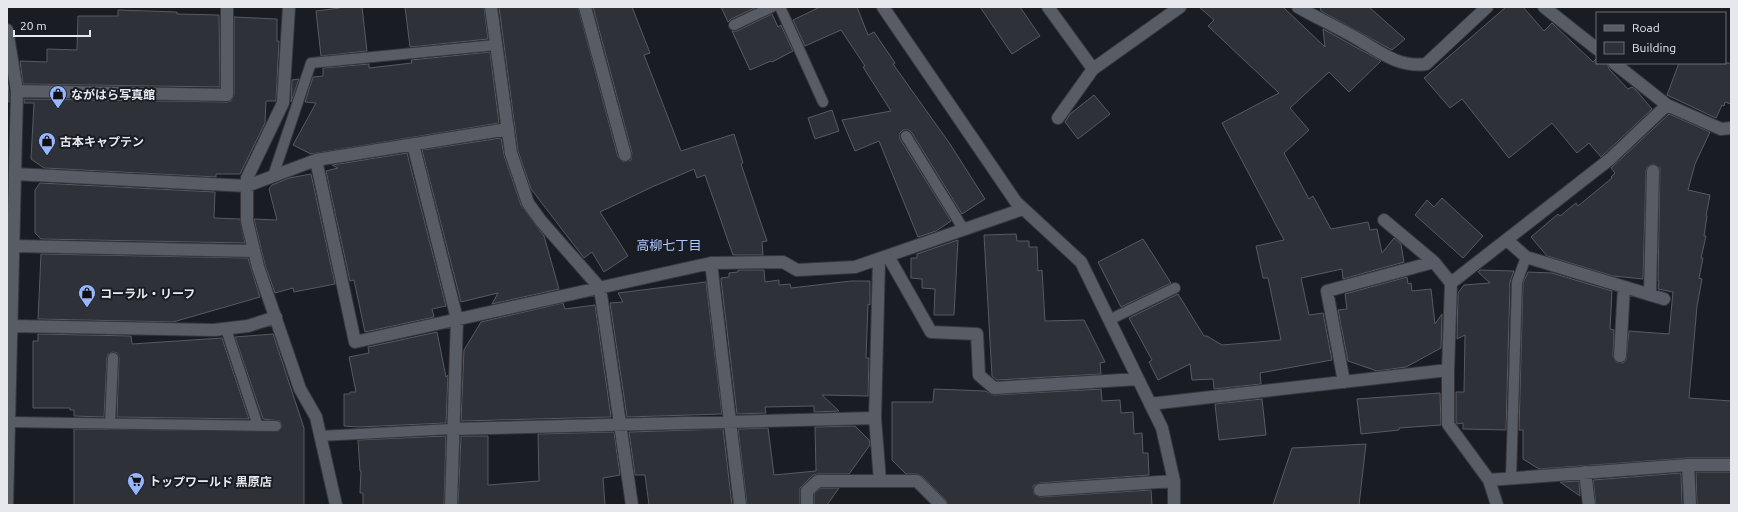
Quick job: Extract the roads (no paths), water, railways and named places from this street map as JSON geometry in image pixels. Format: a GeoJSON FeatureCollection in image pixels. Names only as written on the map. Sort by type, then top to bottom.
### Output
{"type":"FeatureCollection","features":[{"type":"Feature","properties":{"kind":"street"},"geometry":{"type":"LineString","coordinates":[[18,91],[228,95],[228,7]]}},
{"type":"Feature","properties":{"kind":"street"},"geometry":{"type":"LineString","coordinates":[[289,7],[283,103],[247,178],[247,221],[258,267],[300,389],[316,417],[336,505]]}},
{"type":"Feature","properties":{"kind":"street"},"geometry":{"type":"LineString","coordinates":[[491,7],[511,153],[528,203],[541,221],[600,288],[632,505]]}},
{"type":"Feature","properties":{"kind":"street"},"geometry":{"type":"LineString","coordinates":[[585,7],[624,155]]}},
{"type":"Feature","properties":{"kind":"street"},"geometry":{"type":"LineString","coordinates":[[883,7],[1016,202],[1081,262],[1162,428],[1174,481],[1174,505]]}},
{"type":"Feature","properties":{"kind":"street"},"geometry":{"type":"LineString","coordinates":[[1048,7],[1093,69]]}},
{"type":"Feature","properties":{"kind":"street"},"geometry":{"type":"LineString","coordinates":[[1058,118],[1093,69],[1180,7]]}},
{"type":"Feature","properties":{"kind":"street"},"geometry":{"type":"LineString","coordinates":[[1298,7],[1356,38],[1384,56],[1414,65],[1426,64],[1487,7]]}},
{"type":"Feature","properties":{"kind":"street"},"geometry":{"type":"LineString","coordinates":[[1544,7],[1596,48]]}},
{"type":"Feature","properties":{"kind":"street"},"geometry":{"type":"LineString","coordinates":[[7,30],[18,91],[7,505]]}},
{"type":"Feature","properties":{"kind":"street"},"geometry":{"type":"LineString","coordinates":[[1615,64],[1666,105],[1721,129],[1731,128]]}},
{"type":"Feature","properties":{"kind":"street"},"geometry":{"type":"LineString","coordinates":[[1451,283],[1610,158],[1666,105]]}},
{"type":"Feature","properties":{"kind":"street"},"geometry":{"type":"LineString","coordinates":[[15,174],[247,186],[316,160],[508,129]]}},
{"type":"Feature","properties":{"kind":"street"},"geometry":{"type":"LineString","coordinates":[[414,144],[457,319],[452,430],[451,505]]}},
{"type":"Feature","properties":{"kind":"street"},"geometry":{"type":"LineString","coordinates":[[316,160],[355,342],[711,263],[783,262],[797,270],[822,270],[855,267],[1023,209]]}},
{"type":"Feature","properties":{"kind":"street"},"geometry":{"type":"LineString","coordinates":[[1650,294],[1653,171]]}},
{"type":"Feature","properties":{"kind":"street"},"geometry":{"type":"LineString","coordinates":[[1384,220],[1434,262],[1451,283],[1448,424],[1489,480],[1497,505]]}},
{"type":"Feature","properties":{"kind":"street"},"geometry":{"type":"LineString","coordinates":[[1507,240],[1526,257],[1664,299]]}},
{"type":"Feature","properties":{"kind":"street"},"geometry":{"type":"LineString","coordinates":[[14,246],[254,250]]}},
{"type":"Feature","properties":{"kind":"street"},"geometry":{"type":"LineString","coordinates":[[884,258],[931,332],[977,334],[979,375],[994,388],[1138,379]]}},
{"type":"Feature","properties":{"kind":"street"},"geometry":{"type":"LineString","coordinates":[[880,480],[875,418],[884,258]]}},
{"type":"Feature","properties":{"kind":"street"},"geometry":{"type":"LineString","coordinates":[[1344,382],[1327,291],[1434,262]]}},
{"type":"Feature","properties":{"kind":"street"},"geometry":{"type":"LineString","coordinates":[[711,263],[740,505]]}},
{"type":"Feature","properties":{"kind":"street"},"geometry":{"type":"LineString","coordinates":[[1620,356],[1624,287]]}},
{"type":"Feature","properties":{"kind":"street"},"geometry":{"type":"LineString","coordinates":[[12,326],[214,330],[248,326],[276,317]]}},
{"type":"Feature","properties":{"kind":"street"},"geometry":{"type":"LineString","coordinates":[[1150,404],[1448,370]]}},
{"type":"Feature","properties":{"kind":"street"},"geometry":{"type":"LineString","coordinates":[[452,430],[875,418]]}},
{"type":"Feature","properties":{"kind":"street"},"geometry":{"type":"LineString","coordinates":[[1489,480],[1688,465],[1731,464]]}},
{"type":"Feature","properties":{"kind":"street"},"geometry":{"type":"LineString","coordinates":[[1688,465],[1690,505]]}},
{"type":"Feature","properties":{"kind":"street"},"geometry":{"type":"LineString","coordinates":[[1585,472],[1589,505]]}},
{"type":"Feature","properties":{"kind":"street"},"geometry":{"type":"LineString","coordinates":[[807,505],[807,491],[818,480],[917,480],[941,505]]}},
{"type":"Feature","properties":{"kind":"street"},"geometry":{"type":"LineString","coordinates":[[1040,490],[1174,481]]}},
{"type":"Feature","properties":{"kind":"lane"},"geometry":{"type":"LineString","coordinates":[[734,25],[772,7]]}},
{"type":"Feature","properties":{"kind":"lane"},"geometry":{"type":"LineString","coordinates":[[780,7],[823,102]]}},
{"type":"Feature","properties":{"kind":"lane"},"geometry":{"type":"LineString","coordinates":[[273,176],[311,63],[496,45]]}},
{"type":"Feature","properties":{"kind":"lane"},"geometry":{"type":"LineString","coordinates":[[906,136],[964,230]]}},
{"type":"Feature","properties":{"kind":"lane"},"geometry":{"type":"LineString","coordinates":[[1511,478],[1517,282],[1526,257]]}},
{"type":"Feature","properties":{"kind":"lane"},"geometry":{"type":"LineString","coordinates":[[1109,320],[1175,288]]}},
{"type":"Feature","properties":{"kind":"lane"},"geometry":{"type":"LineString","coordinates":[[226,329],[258,426]]}},
{"type":"Feature","properties":{"kind":"lane"},"geometry":{"type":"LineString","coordinates":[[110,424],[113,358]]}},
{"type":"Feature","properties":{"kind":"lane"},"geometry":{"type":"LineString","coordinates":[[9,422],[276,426]]}},
{"type":"Feature","properties":{"kind":"lane"},"geometry":{"type":"LineString","coordinates":[[320,436],[452,430]]}},
{"type":"Feature","properties":{"kind":"place","name":"ながはら写真館"},"geometry":{"type":"Point","coordinates":[58,109]}},
{"type":"Feature","properties":{"kind":"place","name":"古本キャプテン"},"geometry":{"type":"Point","coordinates":[47,156]}},
{"type":"Feature","properties":{"kind":"place","name":"コーラル・リーフ"},"geometry":{"type":"Point","coordinates":[87,308]}},
{"type":"Feature","properties":{"kind":"place","name":"トップワールド 黒原店"},"geometry":{"type":"Point","coordinates":[136,496]}},
{"type":"Feature","properties":{"kind":"district","name":"高柳七丁目"},"geometry":{"type":"Point","coordinates":[669,245]}}]}
